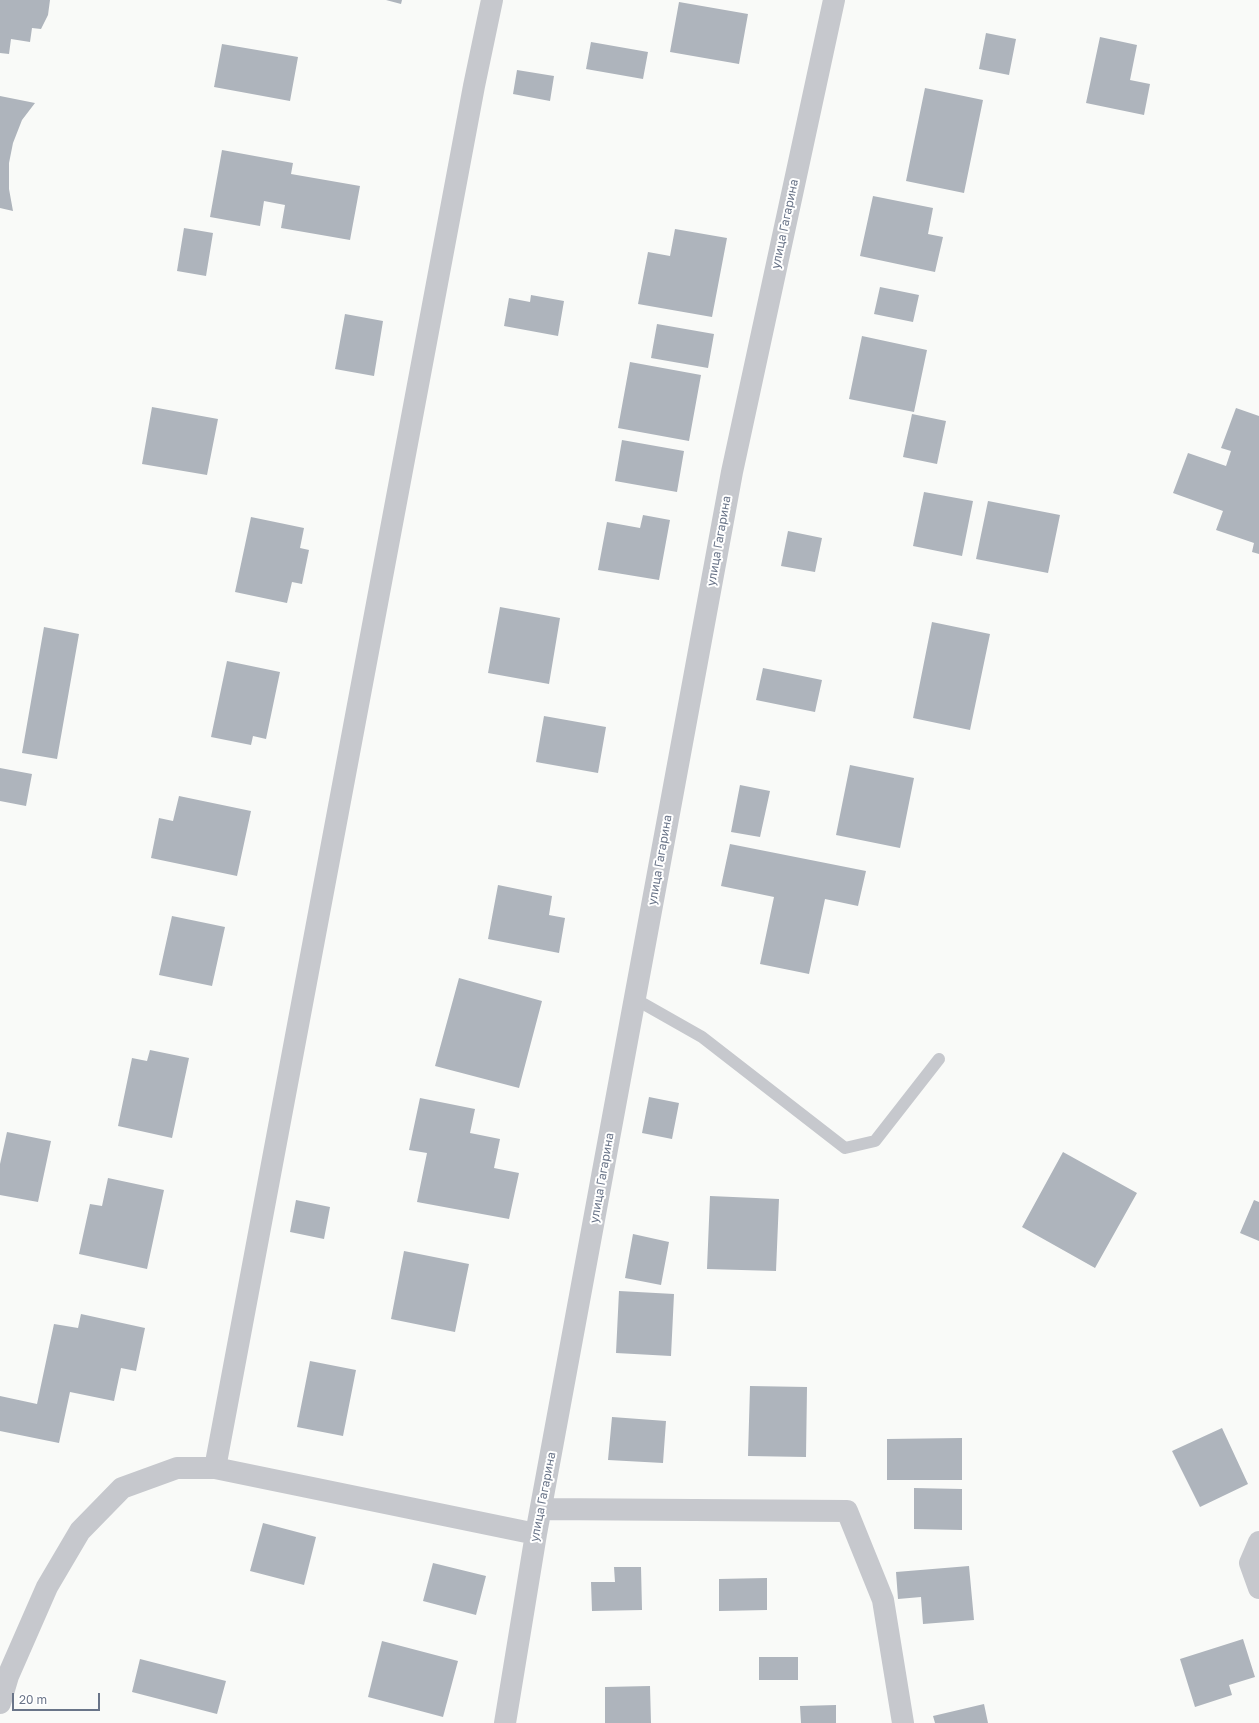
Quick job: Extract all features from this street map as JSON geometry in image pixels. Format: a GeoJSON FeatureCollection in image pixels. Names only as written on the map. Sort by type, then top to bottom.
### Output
{"type":"FeatureCollection","features":[{"type":"Feature","properties":{"kind":"street"},"geometry":{"type":"LineString","coordinates":[[215,1468],[471,101],[492,0]]}},
{"type":"Feature","properties":{"kind":"street","name":"улица Гагарина"},"geometry":{"type":"LineString","coordinates":[[505,1723],[536,1534],[732,472],[834,0]]}},
{"type":"Feature","properties":{"kind":"street"},"geometry":{"type":"LineString","coordinates":[[0,1703],[8,1676],[47,1587],[80,1530],[122,1488],[177,1468],[215,1468],[536,1534]]}},
{"type":"Feature","properties":{"kind":"street"},"geometry":{"type":"LineString","coordinates":[[541,1509],[847,1511],[883,1600],[903,1723]]}},
{"type":"Feature","properties":{"kind":"street"},"geometry":{"type":"LineString","coordinates":[[1259,1542],[1250,1563],[1259,1588]]}},
{"type":"Feature","properties":{"kind":"lane"},"geometry":{"type":"LineString","coordinates":[[635,999],[702,1037],[845,1148],[875,1141],[939,1059]]}},
{"type":"Feature","properties":{"kind":"building"},"geometry":{"type":"Polygon","coordinates":[[[0,0],[50,0],[48,15],[41,29],[32,28],[30,42],[11,39],[9,54],[0,53],[0,0]]]}},
{"type":"Feature","properties":{"kind":"building"},"geometry":{"type":"Polygon","coordinates":[[[386,0],[402,0],[401,4],[386,0]]]}},
{"type":"Feature","properties":{"kind":"building"},"geometry":{"type":"Polygon","coordinates":[[[679,2],[748,14],[739,64],[670,52],[679,2]]]}},
{"type":"Feature","properties":{"kind":"building"},"geometry":{"type":"Polygon","coordinates":[[[986,33],[1016,39],[1009,75],[979,69],[986,33]]]}},
{"type":"Feature","properties":{"kind":"building"},"geometry":{"type":"Polygon","coordinates":[[[1100,37],[1137,45],[1130,80],[1150,84],[1144,115],[1086,103],[1100,37]]]}},
{"type":"Feature","properties":{"kind":"building"},"geometry":{"type":"Polygon","coordinates":[[[591,42],[648,52],[643,79],[586,69],[591,42]]]}},
{"type":"Feature","properties":{"kind":"building"},"geometry":{"type":"Polygon","coordinates":[[[222,44],[298,57],[290,101],[214,87],[222,44]]]}},
{"type":"Feature","properties":{"kind":"building"},"geometry":{"type":"Polygon","coordinates":[[[517,70],[554,76],[550,101],[513,94],[517,70]]]}},
{"type":"Feature","properties":{"kind":"building"},"geometry":{"type":"Polygon","coordinates":[[[925,88],[983,100],[964,193],[906,181],[925,88]]]}},
{"type":"Feature","properties":{"kind":"building"},"geometry":{"type":"Polygon","coordinates":[[[0,96],[35,103],[22,120],[13,143],[9,163],[9,189],[13,211],[0,208],[0,96]]]}},
{"type":"Feature","properties":{"kind":"building"},"geometry":{"type":"Polygon","coordinates":[[[222,150],[293,163],[291,174],[360,186],[350,240],[281,228],[285,205],[264,201],[260,226],[210,217],[222,150]]]}},
{"type":"Feature","properties":{"kind":"building"},"geometry":{"type":"Polygon","coordinates":[[[873,196],[933,208],[928,234],[943,237],[935,272],[860,256],[873,196]]]}},
{"type":"Feature","properties":{"kind":"building"},"geometry":{"type":"Polygon","coordinates":[[[184,228],[213,233],[206,276],[177,271],[184,228]]]}},
{"type":"Feature","properties":{"kind":"building"},"geometry":{"type":"Polygon","coordinates":[[[675,229],[727,238],[712,317],[638,304],[648,252],[670,256],[675,229]]]}},
{"type":"Feature","properties":{"kind":"building"},"geometry":{"type":"Polygon","coordinates":[[[880,287],[919,295],[913,322],[874,314],[880,287]]]}},
{"type":"Feature","properties":{"kind":"building"},"geometry":{"type":"Polygon","coordinates":[[[531,295],[564,301],[558,336],[504,326],[509,298],[530,302],[531,295]]]}},
{"type":"Feature","properties":{"kind":"building"},"geometry":{"type":"Polygon","coordinates":[[[345,314],[383,321],[374,376],[335,369],[345,314]]]}},
{"type":"Feature","properties":{"kind":"building"},"geometry":{"type":"Polygon","coordinates":[[[657,324],[714,334],[708,368],[651,358],[657,324]]]}},
{"type":"Feature","properties":{"kind":"building"},"geometry":{"type":"Polygon","coordinates":[[[862,336],[927,350],[914,412],[849,399],[862,336]]]}},
{"type":"Feature","properties":{"kind":"building"},"geometry":{"type":"Polygon","coordinates":[[[630,362],[701,375],[689,441],[618,428],[630,362]]]}},
{"type":"Feature","properties":{"kind":"building"},"geometry":{"type":"Polygon","coordinates":[[[152,407],[218,419],[207,475],[142,464],[152,407]]]}},
{"type":"Feature","properties":{"kind":"building"},"geometry":{"type":"Polygon","coordinates":[[[1236,408],[1259,416],[1259,554],[1252,552],[1254,543],[1216,530],[1223,511],[1173,493],[1188,453],[1226,466],[1231,451],[1221,448],[1236,408]]]}},
{"type":"Feature","properties":{"kind":"building"},"geometry":{"type":"Polygon","coordinates":[[[912,414],[946,421],[937,464],[903,457],[912,414]]]}},
{"type":"Feature","properties":{"kind":"building"},"geometry":{"type":"Polygon","coordinates":[[[622,440],[684,451],[677,492],[615,481],[622,440]]]}},
{"type":"Feature","properties":{"kind":"building"},"geometry":{"type":"Polygon","coordinates":[[[924,492],[973,501],[962,556],[913,546],[924,492]]]}},
{"type":"Feature","properties":{"kind":"building"},"geometry":{"type":"Polygon","coordinates":[[[988,501],[1060,515],[1048,573],[976,559],[988,501]]]}},
{"type":"Feature","properties":{"kind":"building"},"geometry":{"type":"Polygon","coordinates":[[[643,515],[670,520],[659,580],[598,570],[607,522],[640,528],[643,515]]]}},
{"type":"Feature","properties":{"kind":"building"},"geometry":{"type":"Polygon","coordinates":[[[251,517],[304,528],[300,548],[309,550],[302,584],[292,582],[287,603],[235,592],[251,517]]]}},
{"type":"Feature","properties":{"kind":"building"},"geometry":{"type":"Polygon","coordinates":[[[788,531],[822,538],[815,572],[781,566],[788,531]]]}},
{"type":"Feature","properties":{"kind":"building"},"geometry":{"type":"Polygon","coordinates":[[[500,607],[560,618],[549,684],[488,673],[500,607]]]}},
{"type":"Feature","properties":{"kind":"building"},"geometry":{"type":"Polygon","coordinates":[[[932,622],[990,634],[970,730],[913,718],[932,622]]]}},
{"type":"Feature","properties":{"kind":"building"},"geometry":{"type":"Polygon","coordinates":[[[44,627],[79,634],[57,759],[22,753],[44,627]]]}},
{"type":"Feature","properties":{"kind":"building"},"geometry":{"type":"Polygon","coordinates":[[[227,661],[280,672],[266,739],[253,736],[251,745],[211,737],[227,661]]]}},
{"type":"Feature","properties":{"kind":"building"},"geometry":{"type":"Polygon","coordinates":[[[763,668],[822,680],[815,712],[756,700],[763,668]]]}},
{"type":"Feature","properties":{"kind":"building"},"geometry":{"type":"Polygon","coordinates":[[[544,716],[606,727],[598,773],[536,762],[544,716]]]}},
{"type":"Feature","properties":{"kind":"building"},"geometry":{"type":"Polygon","coordinates":[[[850,765],[914,778],[900,848],[836,835],[850,765]]]}},
{"type":"Feature","properties":{"kind":"building"},"geometry":{"type":"Polygon","coordinates":[[[0,768],[32,774],[26,806],[0,801],[0,768]]]}},
{"type":"Feature","properties":{"kind":"building"},"geometry":{"type":"Polygon","coordinates":[[[740,785],[770,791],[760,837],[731,832],[740,785]]]}},
{"type":"Feature","properties":{"kind":"building"},"geometry":{"type":"Polygon","coordinates":[[[179,796],[251,811],[237,876],[151,858],[159,818],[173,821],[179,796]]]}},
{"type":"Feature","properties":{"kind":"building"},"geometry":{"type":"Polygon","coordinates":[[[730,844],[866,871],[858,906],[825,899],[809,974],[760,964],[774,897],[721,886],[730,844]]]}},
{"type":"Feature","properties":{"kind":"building"},"geometry":{"type":"Polygon","coordinates":[[[498,885],[552,896],[549,915],[565,918],[559,953],[488,939],[498,885]]]}},
{"type":"Feature","properties":{"kind":"building"},"geometry":{"type":"Polygon","coordinates":[[[172,916],[225,927],[212,986],[159,975],[172,916]]]}},
{"type":"Feature","properties":{"kind":"building"},"geometry":{"type":"Polygon","coordinates":[[[459,978],[542,1001],[519,1088],[435,1066],[459,978]]]}},
{"type":"Feature","properties":{"kind":"building"},"geometry":{"type":"Polygon","coordinates":[[[150,1050],[189,1058],[172,1138],[118,1126],[132,1058],[147,1061],[150,1050]]]}},
{"type":"Feature","properties":{"kind":"building"},"geometry":{"type":"Polygon","coordinates":[[[649,1097],[679,1103],[672,1139],[642,1133],[649,1097]]]}},
{"type":"Feature","properties":{"kind":"building"},"geometry":{"type":"Polygon","coordinates":[[[420,1098],[475,1109],[470,1133],[500,1139],[494,1168],[519,1173],[509,1219],[417,1202],[427,1153],[409,1150],[420,1098]]]}},
{"type":"Feature","properties":{"kind":"building"},"geometry":{"type":"Polygon","coordinates":[[[7,1132],[51,1141],[38,1202],[0,1195],[0,1164],[7,1132]]]}},
{"type":"Feature","properties":{"kind":"building"},"geometry":{"type":"Polygon","coordinates":[[[1063,1152],[1137,1193],[1095,1268],[1022,1227],[1063,1152]]]}},
{"type":"Feature","properties":{"kind":"building"},"geometry":{"type":"Polygon","coordinates":[[[108,1178],[164,1190],[147,1269],[79,1254],[90,1204],[102,1206],[108,1178]]]}},
{"type":"Feature","properties":{"kind":"building"},"geometry":{"type":"Polygon","coordinates":[[[710,1196],[779,1199],[776,1271],[707,1269],[710,1196]]]}},
{"type":"Feature","properties":{"kind":"building"},"geometry":{"type":"Polygon","coordinates":[[[296,1200],[330,1207],[324,1239],[290,1232],[296,1200]]]}},
{"type":"Feature","properties":{"kind":"building"},"geometry":{"type":"Polygon","coordinates":[[[1254,1200],[1259,1202],[1259,1241],[1240,1233],[1254,1200]]]}},
{"type":"Feature","properties":{"kind":"building"},"geometry":{"type":"Polygon","coordinates":[[[633,1234],[669,1242],[661,1285],[625,1278],[633,1234]]]}},
{"type":"Feature","properties":{"kind":"building"},"geometry":{"type":"Polygon","coordinates":[[[404,1251],[469,1264],[455,1332],[391,1319],[404,1251]]]}},
{"type":"Feature","properties":{"kind":"building"},"geometry":{"type":"Polygon","coordinates":[[[619,1291],[674,1294],[671,1356],[616,1353],[619,1291]]]}},
{"type":"Feature","properties":{"kind":"building"},"geometry":{"type":"Polygon","coordinates":[[[81,1314],[145,1328],[136,1371],[121,1368],[114,1401],[70,1392],[59,1443],[0,1431],[0,1396],[37,1404],[54,1324],[78,1328],[81,1314]]]}},
{"type":"Feature","properties":{"kind":"building"},"geometry":{"type":"Polygon","coordinates":[[[310,1361],[356,1370],[343,1436],[297,1427],[310,1361]]]}},
{"type":"Feature","properties":{"kind":"building"},"geometry":{"type":"Polygon","coordinates":[[[750,1386],[807,1387],[806,1457],[748,1456],[750,1386]]]}},
{"type":"Feature","properties":{"kind":"building"},"geometry":{"type":"Polygon","coordinates":[[[612,1417],[666,1421],[663,1463],[608,1460],[612,1417]]]}},
{"type":"Feature","properties":{"kind":"building"},"geometry":{"type":"Polygon","coordinates":[[[1222,1428],[1248,1484],[1200,1507],[1172,1451],[1222,1428]]]}},
{"type":"Feature","properties":{"kind":"building"},"geometry":{"type":"Polygon","coordinates":[[[962,1438],[962,1480],[887,1480],[887,1439],[962,1438]]]}},
{"type":"Feature","properties":{"kind":"building"},"geometry":{"type":"Polygon","coordinates":[[[914,1488],[962,1489],[962,1530],[914,1529],[914,1488]]]}},
{"type":"Feature","properties":{"kind":"building"},"geometry":{"type":"Polygon","coordinates":[[[263,1523],[316,1537],[304,1585],[250,1571],[263,1523]]]}},
{"type":"Feature","properties":{"kind":"building"},"geometry":{"type":"Polygon","coordinates":[[[433,1563],[486,1576],[476,1615],[423,1601],[433,1563]]]}},
{"type":"Feature","properties":{"kind":"building"},"geometry":{"type":"Polygon","coordinates":[[[969,1566],[974,1620],[923,1624],[921,1597],[898,1599],[896,1572],[969,1566]]]}},
{"type":"Feature","properties":{"kind":"building"},"geometry":{"type":"Polygon","coordinates":[[[614,1567],[641,1567],[642,1610],[592,1611],[591,1582],[615,1582],[614,1567]]]}},
{"type":"Feature","properties":{"kind":"building"},"geometry":{"type":"Polygon","coordinates":[[[767,1578],[767,1610],[719,1611],[719,1579],[767,1578]]]}},
{"type":"Feature","properties":{"kind":"building"},"geometry":{"type":"Polygon","coordinates":[[[1243,1639],[1255,1677],[1229,1685],[1232,1695],[1195,1707],[1180,1659],[1243,1639]]]}},
{"type":"Feature","properties":{"kind":"building"},"geometry":{"type":"Polygon","coordinates":[[[382,1641],[458,1661],[443,1717],[368,1697],[382,1641]]]}},
{"type":"Feature","properties":{"kind":"building"},"geometry":{"type":"Polygon","coordinates":[[[759,1657],[798,1657],[798,1680],[759,1680],[759,1657]]]}},
{"type":"Feature","properties":{"kind":"building"},"geometry":{"type":"Polygon","coordinates":[[[140,1659],[226,1681],[217,1714],[132,1692],[140,1659]]]}},
{"type":"Feature","properties":{"kind":"building"},"geometry":{"type":"Polygon","coordinates":[[[650,1686],[651,1723],[605,1723],[605,1687],[650,1686]]]}},
{"type":"Feature","properties":{"kind":"building"},"geometry":{"type":"Polygon","coordinates":[[[984,1704],[988,1723],[935,1723],[933,1716],[984,1704]]]}},
{"type":"Feature","properties":{"kind":"building"},"geometry":{"type":"Polygon","coordinates":[[[836,1705],[836,1723],[801,1723],[800,1706],[836,1705]]]}}]}
